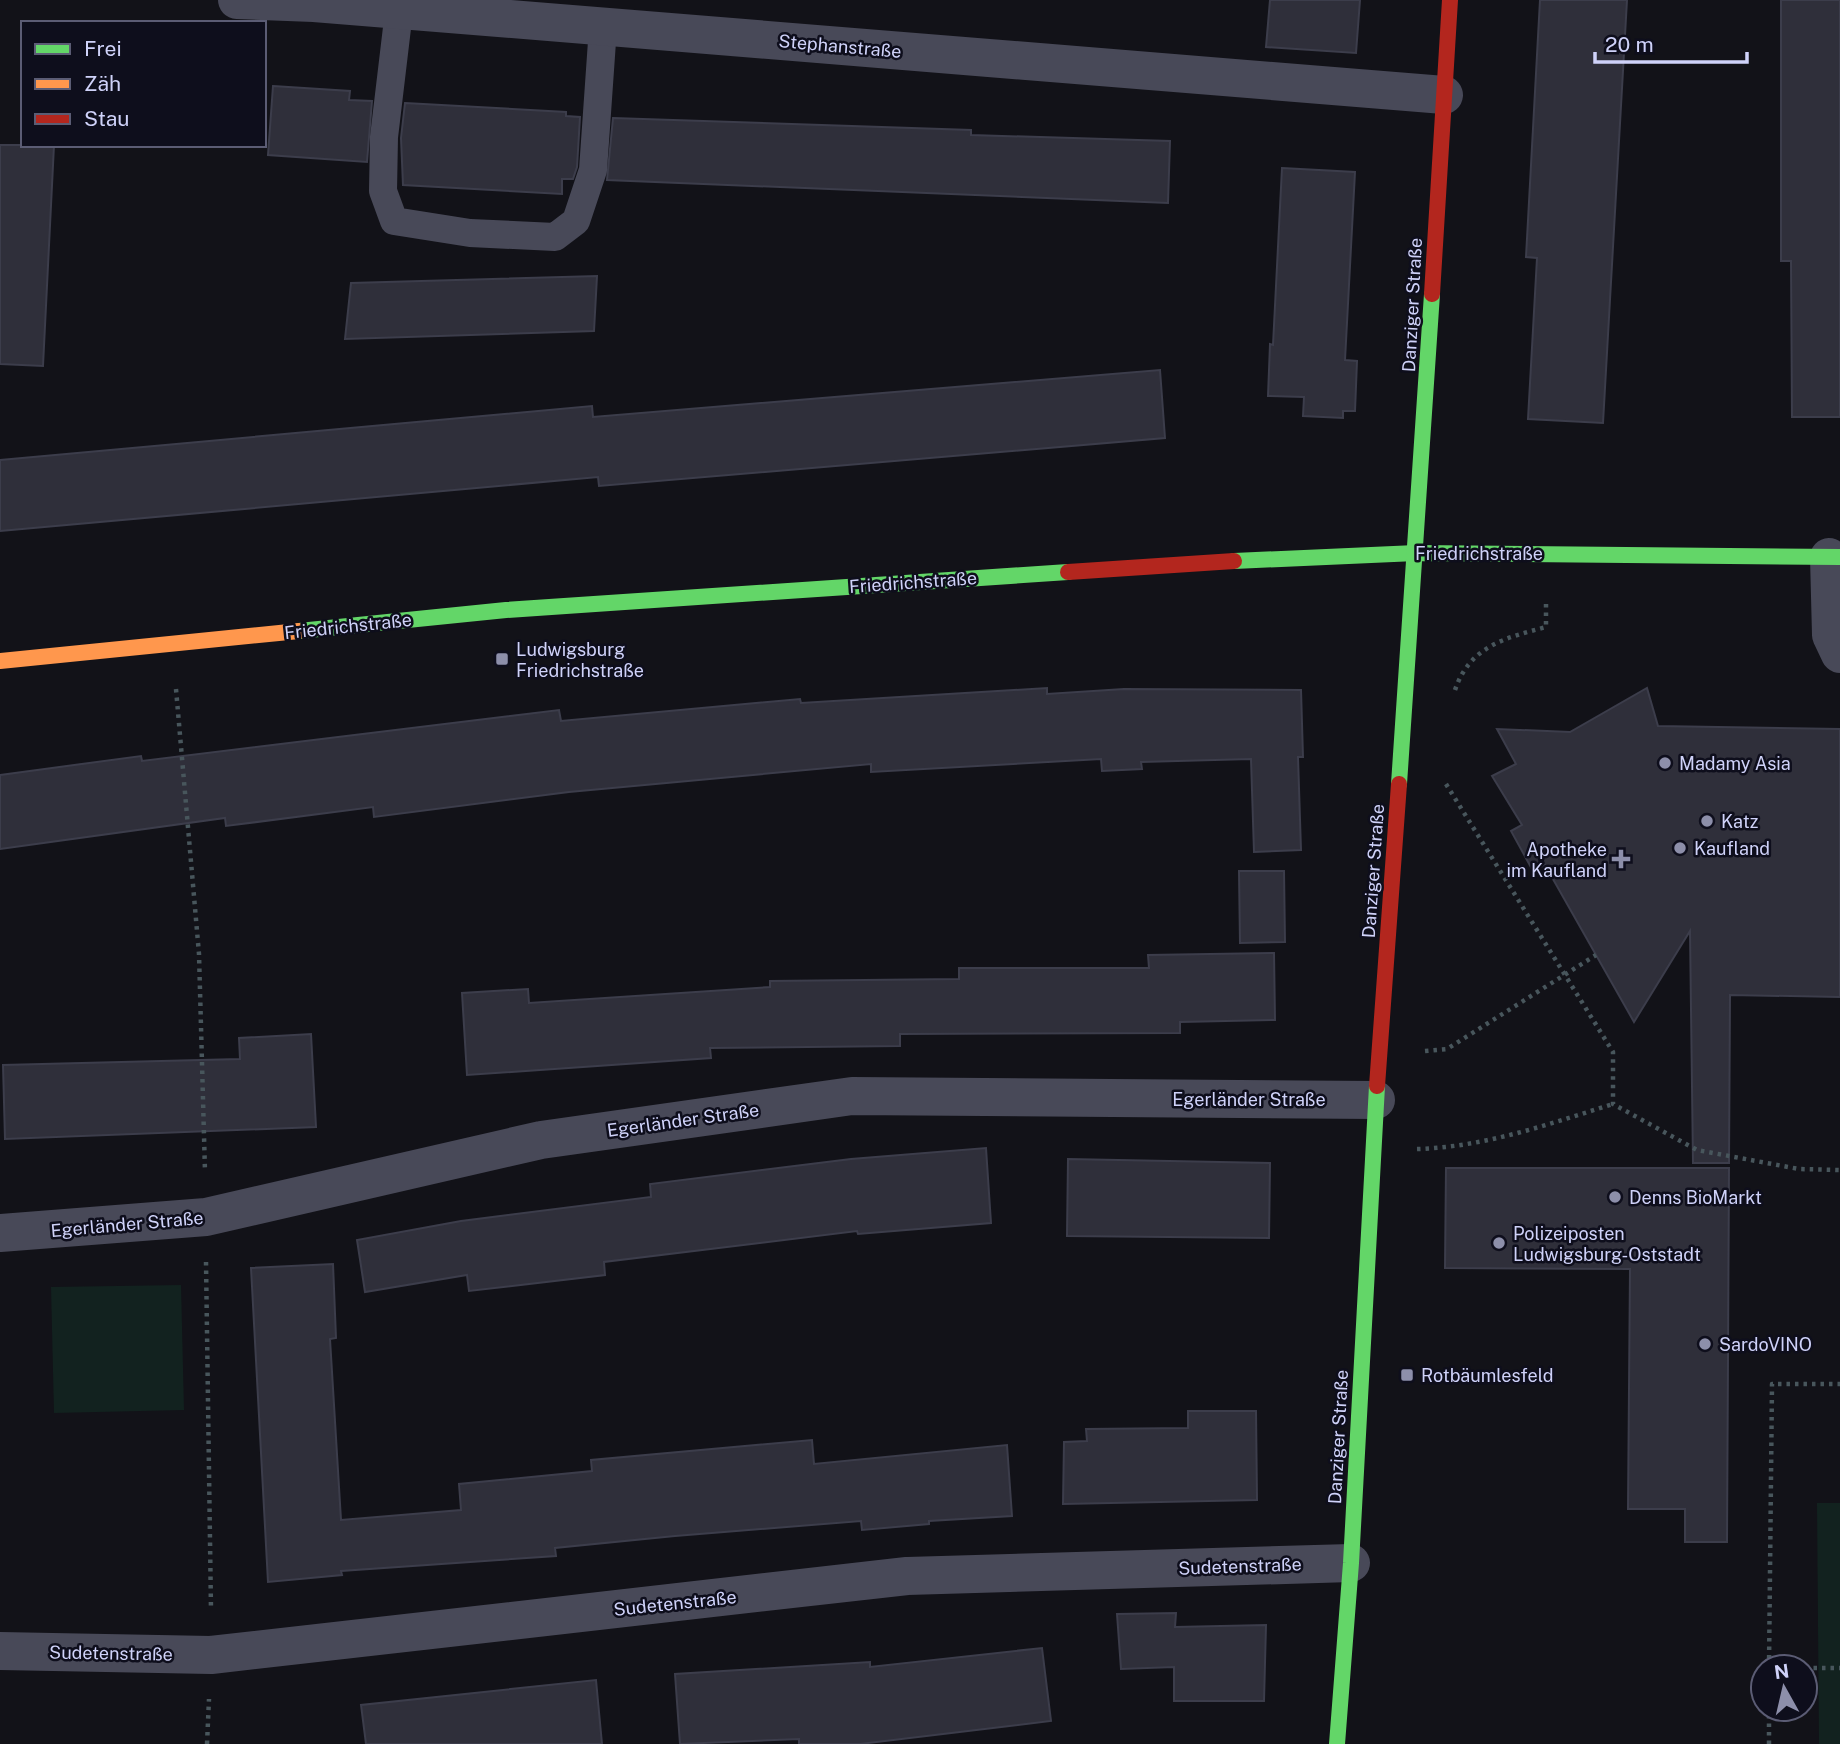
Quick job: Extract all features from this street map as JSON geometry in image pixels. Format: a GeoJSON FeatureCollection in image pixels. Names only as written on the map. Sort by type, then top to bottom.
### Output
{"type":"FeatureCollection","features":[{"type":"Feature","properties":{"kind":"main road","name":"Danziger Straße"},"geometry":{"type":"LineString","coordinates":[[1337,1744],[1351,1563],[1376,1100],[1416,553],[1450,0]]}},
{"type":"Feature","properties":{"kind":"main road","name":"Friedrichstraße"},"geometry":{"type":"LineString","coordinates":[[0,661],[506,610],[1265,559],[1416,553],[1835,557]]}},
{"type":"Feature","properties":{"kind":"street","name":"Stephanstraße"},"geometry":{"type":"LineString","coordinates":[[237,0],[399,10],[1444,95]]}},
{"type":"Feature","properties":{"kind":"street","name":"Friedrichstraße"},"geometry":{"type":"LineString","coordinates":[[1835,557],[1830,635],[1840,654]]}},
{"type":"Feature","properties":{"kind":"street","name":"Egerländer Straße"},"geometry":{"type":"LineString","coordinates":[[0,1233],[206,1217],[541,1140],[852,1096],[1376,1100]]}},
{"type":"Feature","properties":{"kind":"street","name":"Sudetenstraße"},"geometry":{"type":"LineString","coordinates":[[0,1651],[211,1656],[907,1576],[1351,1563]]}},
{"type":"Feature","properties":{"kind":"lane"},"geometry":{"type":"LineString","coordinates":[[399,10],[384,137],[383,191],[394,222],[471,233],[555,237],[576,221],[593,170],[603,27]]}},
{"type":"Feature","properties":{"kind":"path"},"geometry":{"type":"LineString","coordinates":[[1453,693],[1461,672],[1495,641],[1546,627],[1546,553]]}},
{"type":"Feature","properties":{"kind":"path"},"geometry":{"type":"LineString","coordinates":[[1443,779],[1613,1052],[1613,1104]]}},
{"type":"Feature","properties":{"kind":"path"},"geometry":{"type":"LineString","coordinates":[[1379,1056],[1447,1049],[1596,955]]}},
{"type":"Feature","properties":{"kind":"path"},"geometry":{"type":"LineString","coordinates":[[1373,1150],[1457,1148],[1613,1104],[1698,1150],[1800,1168],[1840,1170]]}},
{"type":"Feature","properties":{"kind":"path"},"geometry":{"type":"LineString","coordinates":[[1769,1653],[1772,1384],[1840,1384]]}},
{"type":"Feature","properties":{"kind":"path"},"geometry":{"type":"LineString","coordinates":[[1819,1668],[1840,1668]]}},
{"type":"Feature","properties":{"kind":"path"},"geometry":{"type":"LineString","coordinates":[[1769,1723],[1769,1744]]}},
{"type":"Feature","properties":{"kind":"shaded area"},"geometry":{"type":"Polygon","coordinates":[[[181,1285],[184,1410],[54,1413],[51,1287],[181,1285]]]}},
{"type":"Feature","properties":{"kind":"shaded area"},"geometry":{"type":"Polygon","coordinates":[[[1817,1503],[1840,1503],[1840,1744],[1819,1744],[1817,1503]]]}},
{"type":"Feature","properties":{"kind":"building"},"geometry":{"type":"Polygon","coordinates":[[[1270,0],[1360,0],[1356,53],[1266,47],[1270,0]]]}},
{"type":"Feature","properties":{"kind":"building"},"geometry":{"type":"Polygon","coordinates":[[[1540,0],[1627,0],[1603,423],[1528,419],[1537,258],[1526,257],[1540,0]]]}},
{"type":"Feature","properties":{"kind":"building"},"geometry":{"type":"Polygon","coordinates":[[[1781,0],[1840,0],[1840,417],[1792,417],[1791,261],[1781,261],[1781,0]]]}},
{"type":"Feature","properties":{"kind":"building"},"geometry":{"type":"Polygon","coordinates":[[[273,86],[350,91],[349,100],[372,101],[367,162],[268,155],[273,86]]]}},
{"type":"Feature","properties":{"kind":"building"},"geometry":{"type":"Polygon","coordinates":[[[405,103],[566,112],[566,116],[580,117],[577,167],[573,179],[562,179],[562,194],[403,185],[401,138],[405,103]]]}},
{"type":"Feature","properties":{"kind":"building"},"geometry":{"type":"Polygon","coordinates":[[[613,118],[971,130],[971,135],[1170,141],[1168,203],[607,180],[613,118]]]}},
{"type":"Feature","properties":{"kind":"building"},"geometry":{"type":"Polygon","coordinates":[[[0,145],[54,147],[43,366],[0,364],[0,145]]]}},
{"type":"Feature","properties":{"kind":"building"},"geometry":{"type":"Polygon","coordinates":[[[1282,168],[1355,172],[1345,360],[1357,361],[1355,411],[1343,411],[1343,418],[1303,416],[1304,397],[1268,396],[1282,168]]]}},
{"type":"Feature","properties":{"kind":"building"},"geometry":{"type":"Polygon","coordinates":[[[597,276],[594,331],[345,339],[351,283],[597,276]]]}},
{"type":"Feature","properties":{"kind":"building"},"geometry":{"type":"Polygon","coordinates":[[[1160,370],[1165,438],[599,486],[598,477],[0,531],[0,460],[592,406],[593,417],[1160,370]]]}},
{"type":"Feature","properties":{"kind":"building"},"geometry":{"type":"Polygon","coordinates":[[[1047,688],[1047,694],[1124,689],[1301,690],[1303,757],[1298,757],[1301,850],[1254,852],[1251,759],[1141,762],[1142,769],[1102,771],[1101,759],[871,772],[871,764],[569,792],[374,817],[373,807],[226,826],[225,818],[0,849],[0,775],[141,756],[142,761],[559,710],[561,721],[800,699],[801,703],[1047,688]]]}},
{"type":"Feature","properties":{"kind":"building","name":"Kaufland"},"geometry":{"type":"Polygon","coordinates":[[[1647,688],[1658,726],[1840,729],[1840,997],[1730,995],[1729,1163],[1693,1163],[1690,931],[1634,1022],[1545,865],[1533,871],[1511,831],[1522,825],[1492,776],[1516,764],[1497,729],[1570,732],[1647,688]]]}},
{"type":"Feature","properties":{"kind":"building"},"geometry":{"type":"Polygon","coordinates":[[[1239,871],[1284,871],[1285,942],[1240,943],[1239,871]]]}},
{"type":"Feature","properties":{"kind":"building"},"geometry":{"type":"Polygon","coordinates":[[[1274,953],[1275,1020],[1180,1022],[1180,1033],[900,1034],[900,1046],[710,1048],[711,1058],[467,1075],[462,993],[528,989],[529,1003],[770,987],[770,981],[959,979],[959,968],[1149,968],[1148,955],[1274,953]]]}},
{"type":"Feature","properties":{"kind":"building"},"geometry":{"type":"Polygon","coordinates":[[[311,1034],[316,1127],[5,1139],[3,1065],[240,1059],[239,1038],[311,1034]]]}},
{"type":"Feature","properties":{"kind":"building"},"geometry":{"type":"Polygon","coordinates":[[[986,1148],[991,1223],[858,1234],[857,1231],[604,1262],[605,1275],[469,1291],[467,1275],[365,1292],[357,1240],[461,1221],[651,1197],[650,1184],[851,1159],[986,1148]]]}},
{"type":"Feature","properties":{"kind":"building"},"geometry":{"type":"Polygon","coordinates":[[[1068,1159],[1270,1163],[1269,1238],[1067,1236],[1068,1159]]]}},
{"type":"Feature","properties":{"kind":"building"},"geometry":{"type":"Polygon","coordinates":[[[1446,1168],[1729,1168],[1727,1542],[1685,1542],[1685,1509],[1628,1509],[1630,1269],[1445,1268],[1446,1168]]]}},
{"type":"Feature","properties":{"kind":"building"},"geometry":{"type":"Polygon","coordinates":[[[333,1264],[336,1338],[330,1339],[341,1520],[461,1510],[459,1484],[592,1471],[591,1460],[812,1440],[814,1464],[1007,1445],[1012,1516],[929,1521],[929,1524],[862,1530],[861,1521],[675,1536],[555,1548],[556,1556],[341,1571],[342,1575],[268,1582],[251,1268],[333,1264]]]}},
{"type":"Feature","properties":{"kind":"building"},"geometry":{"type":"Polygon","coordinates":[[[1188,1411],[1256,1411],[1257,1500],[1063,1504],[1064,1442],[1087,1441],[1086,1429],[1188,1428],[1188,1411]]]}},
{"type":"Feature","properties":{"kind":"building"},"geometry":{"type":"Polygon","coordinates":[[[1176,1613],[1175,1627],[1266,1625],[1264,1701],[1174,1701],[1174,1667],[1121,1669],[1117,1614],[1176,1613]]]}},
{"type":"Feature","properties":{"kind":"building"},"geometry":{"type":"Polygon","coordinates":[[[1042,1648],[1051,1721],[860,1744],[799,1744],[799,1739],[680,1744],[675,1674],[870,1662],[870,1667],[1042,1648]]]}},
{"type":"Feature","properties":{"kind":"building"},"geometry":{"type":"Polygon","coordinates":[[[596,1680],[602,1744],[366,1744],[361,1705],[596,1680]]]}},
{"type":"Feature","properties":{"kind":"traffic: fast"},"geometry":{"type":"LineString","coordinates":[[1399,784],[1432,294]]}},
{"type":"Feature","properties":{"kind":"traffic: fast"},"geometry":{"type":"LineString","coordinates":[[1234,561],[1416,553],[1840,557]]}},
{"type":"Feature","properties":{"kind":"traffic: fast"},"geometry":{"type":"LineString","coordinates":[[299,631],[506,610],[1068,572]]}},
{"type":"Feature","properties":{"kind":"traffic: fast"},"geometry":{"type":"LineString","coordinates":[[1337,1744],[1351,1563],[1377,1086]]}},
{"type":"Feature","properties":{"kind":"traffic: slow"},"geometry":{"type":"LineString","coordinates":[[0,661],[299,631]]}},
{"type":"Feature","properties":{"kind":"traffic: jam"},"geometry":{"type":"LineString","coordinates":[[1432,294],[1450,0]]}},
{"type":"Feature","properties":{"kind":"traffic: jam"},"geometry":{"type":"LineString","coordinates":[[1068,572],[1234,561]]}},
{"type":"Feature","properties":{"kind":"traffic: jam"},"geometry":{"type":"LineString","coordinates":[[1377,1086],[1399,784]]}},
{"type":"Feature","properties":{"kind":"place","name":"Ludwigsburg Friedrichstraße"},"geometry":{"type":"Point","coordinates":[502,659]}},
{"type":"Feature","properties":{"kind":"place","name":"Madamy Asia"},"geometry":{"type":"Point","coordinates":[1665,763]}},
{"type":"Feature","properties":{"kind":"place","name":"Katz"},"geometry":{"type":"Point","coordinates":[1707,821]}},
{"type":"Feature","properties":{"kind":"place","name":"Kaufland"},"geometry":{"type":"Point","coordinates":[1680,848]}},
{"type":"Feature","properties":{"kind":"place","name":"Apotheke im Kaufland"},"geometry":{"type":"Point","coordinates":[1621,859]}},
{"type":"Feature","properties":{"kind":"place","name":"Denns BioMarkt"},"geometry":{"type":"Point","coordinates":[1615,1197]}},
{"type":"Feature","properties":{"kind":"place","name":"Polizeiposten Ludwigsburg-Oststadt"},"geometry":{"type":"Point","coordinates":[1499,1243]}},
{"type":"Feature","properties":{"kind":"place","name":"SardoVINO"},"geometry":{"type":"Point","coordinates":[1705,1344]}},
{"type":"Feature","properties":{"kind":"place","name":"Rotbäumlesfeld"},"geometry":{"type":"Point","coordinates":[1407,1375]}}]}
